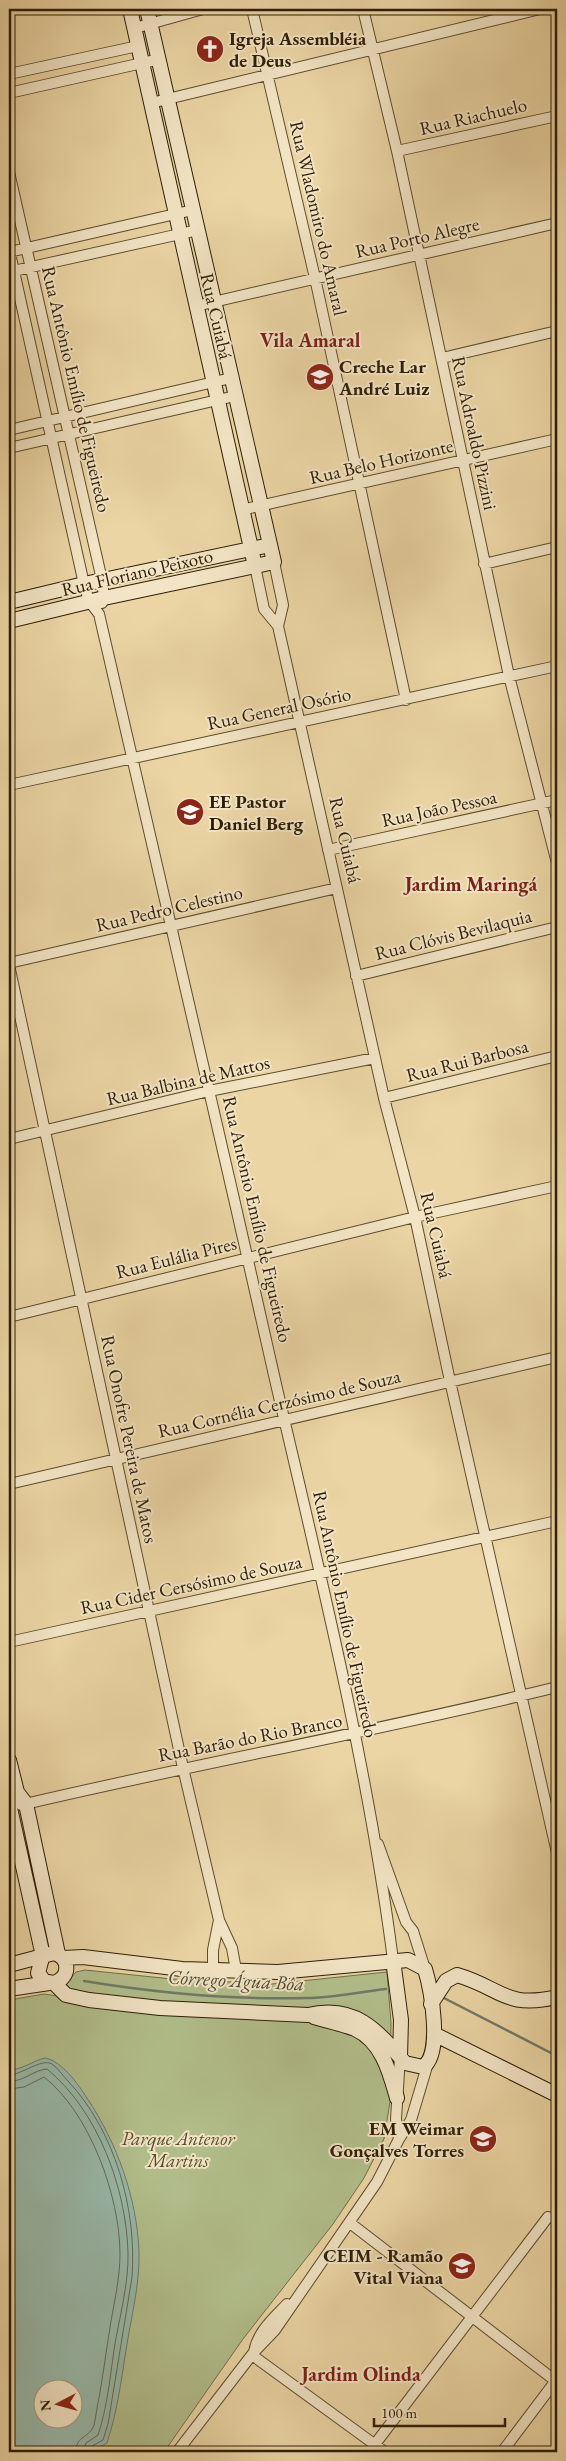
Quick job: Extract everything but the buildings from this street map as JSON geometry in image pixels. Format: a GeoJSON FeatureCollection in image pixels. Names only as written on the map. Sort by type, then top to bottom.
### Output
{"type":"FeatureCollection","features":[{"type":"Feature","properties":{"kind":"street","name":"Rua Cuiabá"},"geometry":{"type":"LineString","coordinates":[[130,9],[264,609],[278,626]]}},
{"type":"Feature","properties":{"kind":"street"},"geometry":{"type":"LineString","coordinates":[[134,9],[141,9]]}},
{"type":"Feature","properties":{"kind":"street","name":"Rua Cuiabá"},"geometry":{"type":"LineString","coordinates":[[147,9],[274,562],[283,605],[278,626],[384,1098],[415,1217],[450,1381],[557,1853]]}},
{"type":"Feature","properties":{"kind":"street"},"geometry":{"type":"LineString","coordinates":[[135,28],[203,9]]}},
{"type":"Feature","properties":{"kind":"street","name":"Rua Wladomiro do Amaral"},"geometry":{"type":"LineString","coordinates":[[252,9],[315,278],[406,700]]}},
{"type":"Feature","properties":{"kind":"street","name":"Rua Adroaldo Pizzini"},"geometry":{"type":"LineString","coordinates":[[363,9],[397,151],[509,676],[544,803],[557,863]]}},
{"type":"Feature","properties":{"kind":"street"},"geometry":{"type":"LineString","coordinates":[[152,103],[540,9]]}},
{"type":"Feature","properties":{"kind":"street"},"geometry":{"type":"LineString","coordinates":[[9,74],[138,46]]}},
{"type":"Feature","properties":{"kind":"street"},"geometry":{"type":"LineString","coordinates":[[9,94],[143,65],[160,59]]}},
{"type":"Feature","properties":{"kind":"street","name":"Rua Riachuelo"},"geometry":{"type":"LineString","coordinates":[[397,151],[557,116]]}},
{"type":"Feature","properties":{"kind":"street","name":"Rua Antônio Emílio de Figueiredo"},"geometry":{"type":"LineString","coordinates":[[9,172],[102,580],[104,598],[99,614]]}},
{"type":"Feature","properties":{"kind":"street"},"geometry":{"type":"LineString","coordinates":[[9,251],[193,210]]}},
{"type":"Feature","properties":{"kind":"street","name":"Rua Porto Alegre"},"geometry":{"type":"LineString","coordinates":[[196,306],[557,223]]}},
{"type":"Feature","properties":{"kind":"street"},"geometry":{"type":"LineString","coordinates":[[11,272],[198,230]]}},
{"type":"Feature","properties":{"kind":"street","name":"Rua Antônio Emílio de Figueiredo"},"geometry":{"type":"LineString","coordinates":[[9,251],[11,272],[84,584],[89,601],[99,614],[172,924],[354,1734],[373,1834],[401,2020],[396,2119],[399,2139]]}},
{"type":"Feature","properties":{"kind":"street"},"geometry":{"type":"LineString","coordinates":[[442,358],[557,332]]}},
{"type":"Feature","properties":{"kind":"street"},"geometry":{"type":"LineString","coordinates":[[9,430],[231,378]]}},
{"type":"Feature","properties":{"kind":"street"},"geometry":{"type":"LineString","coordinates":[[9,448],[235,396]]}},
{"type":"Feature","properties":{"kind":"street","name":"Rua Belo Horizonte"},"geometry":{"type":"LineString","coordinates":[[242,510],[557,439]]}},
{"type":"Feature","properties":{"kind":"street","name":"Rua Floriano Peixoto"},"geometry":{"type":"LineString","coordinates":[[9,602],[102,580],[270,545]]}},
{"type":"Feature","properties":{"kind":"street"},"geometry":{"type":"LineString","coordinates":[[484,564],[557,547]]}},
{"type":"Feature","properties":{"kind":"street","name":"Rua Floriano Peixoto"},"geometry":{"type":"LineString","coordinates":[[9,621],[89,601],[274,562]]}},
{"type":"Feature","properties":{"kind":"street","name":"Rua General Osório"},"geometry":{"type":"LineString","coordinates":[[9,785],[557,666]]}},
{"type":"Feature","properties":{"kind":"street","name":"Rua João Pessoa"},"geometry":{"type":"LineString","coordinates":[[328,850],[557,800]]}},
{"type":"Feature","properties":{"kind":"street","name":"Rua Pedro Celestino"},"geometry":{"type":"LineString","coordinates":[[9,964],[172,924],[337,888]]}},
{"type":"Feature","properties":{"kind":"street","name":"Rua Clóvis Bevilaquia"},"geometry":{"type":"LineString","coordinates":[[356,976],[557,927]]}},
{"type":"Feature","properties":{"kind":"street","name":"Rua Onofre Pereira de Matos"},"geometry":{"type":"LineString","coordinates":[[9,964],[183,1768],[218,1920],[232,1948],[236,1970]]}},
{"type":"Feature","properties":{"kind":"street","name":"Rua Rui Barbosa"},"geometry":{"type":"LineString","coordinates":[[384,1098],[557,1056]]}},
{"type":"Feature","properties":{"kind":"street","name":"Rua Balbina de Mattos"},"geometry":{"type":"LineString","coordinates":[[9,1139],[210,1091],[375,1058]]}},
{"type":"Feature","properties":{"kind":"street","name":"Rua Eulália Pires"},"geometry":{"type":"LineString","coordinates":[[9,1317],[247,1257],[557,1186]]}},
{"type":"Feature","properties":{"kind":"street","name":"Rua Cornélia Cerzósimo de Souza"},"geometry":{"type":"LineString","coordinates":[[9,1484],[450,1381],[557,1358]]}},
{"type":"Feature","properties":{"kind":"street","name":"Rua Cider Cersósimo de Souza"},"geometry":{"type":"LineString","coordinates":[[9,1642],[557,1521]]}},
{"type":"Feature","properties":{"kind":"street","name":"Rua Barão do Rio Branco"},"geometry":{"type":"LineString","coordinates":[[9,1808],[183,1768],[354,1734],[557,1687]]}},
{"type":"Feature","properties":{"kind":"street"},"geometry":{"type":"LineString","coordinates":[[9,1760],[16,1792],[26,1804],[60,1956],[66,1962],[66,1973],[60,1981],[9,1990]]}},
{"type":"Feature","properties":{"kind":"street"},"geometry":{"type":"LineString","coordinates":[[16,1792],[9,1808],[43,1957],[38,1972],[44,1981],[52,1983],[66,1995],[89,2000],[160,2008],[308,2015],[328,2012],[348,2014],[364,2021],[376,2030],[410,2066],[423,2067],[428,2064]]}},
{"type":"Feature","properties":{"kind":"street"},"geometry":{"type":"LineString","coordinates":[[14,1825],[29,1821]]}},
{"type":"Feature","properties":{"kind":"street","name":"Rua Antônio Emílio de Figueiredo"},"geometry":{"type":"LineString","coordinates":[[177,2452],[253,2353],[274,2330],[350,2223],[377,2182],[411,2120],[428,2064],[434,2034],[431,2004],[426,1969],[413,1930],[406,1922],[384,1856],[373,1834]]}},
{"type":"Feature","properties":{"kind":"street","name":"Rua Onofre Pereira de Matos"},"geometry":{"type":"LineString","coordinates":[[212,1970],[218,1920]]}},
{"type":"Feature","properties":{"kind":"street"},"geometry":{"type":"LineString","coordinates":[[213,1950],[232,1948]]}},
{"type":"Feature","properties":{"kind":"street"},"geometry":{"type":"LineString","coordinates":[[9,1966],[50,1954],[138,1965],[212,1970],[278,1972],[332,1969],[393,1960],[408,1960],[421,1964],[426,1969]]}},
{"type":"Feature","properties":{"kind":"street"},"geometry":{"type":"LineString","coordinates":[[431,2004],[446,1981],[457,1975],[516,2001],[539,2001],[557,1997]]}},
{"type":"Feature","properties":{"kind":"street"},"geometry":{"type":"LineString","coordinates":[[308,2015],[357,2030],[370,2040],[380,2052],[390,2071],[397,2098]]}},
{"type":"Feature","properties":{"kind":"street"},"geometry":{"type":"LineString","coordinates":[[434,2034],[557,2094]]}},
{"type":"Feature","properties":{"kind":"street"},"geometry":{"type":"LineString","coordinates":[[372,2448],[548,2218]]}},
{"type":"Feature","properties":{"kind":"street"},"geometry":{"type":"LineString","coordinates":[[350,2223],[557,2381],[502,2452]]}},
{"type":"Feature","properties":{"kind":"street"},"geometry":{"type":"LineString","coordinates":[[253,2353],[372,2448],[385,2452]]}},
{"type":"Feature","properties":{"kind":"green space","name":"Parque Antenor Martins"},"geometry":{"type":"Polygon","coordinates":[[[85,1970],[172,1979],[272,1984],[387,1972],[391,2023],[390,2102],[384,2139],[364,2178],[333,2224],[243,2339],[164,2452],[9,2452],[9,2000],[44,1994],[65,1997],[63,1987],[76,1972],[85,1970]]]}},
{"type":"Feature","properties":{"kind":"water"},"geometry":{"type":"Polygon","coordinates":[[[45,2058],[63,2068],[79,2086],[98,2115],[116,2152],[130,2191],[134,2211],[139,2252],[137,2289],[116,2409],[107,2443],[91,2452],[9,2452],[9,2070],[18,2069],[45,2058]]]}},
{"type":"Feature","properties":{"kind":"waterway","name":"Córrego Água Bôa"},"geometry":{"type":"LineString","coordinates":[[84,1981],[167,1992],[250,1998],[316,1998],[386,1989]]}},
{"type":"Feature","properties":{"kind":"waterway","name":"Córrego Água Bôa"},"geometry":{"type":"LineString","coordinates":[[440,1996],[557,2056]]}},
{"type":"Feature","properties":{"kind":"place","name":"Igreja Assembléia de Deus"},"geometry":{"type":"Point","coordinates":[210,49]}},
{"type":"Feature","properties":{"kind":"place","name":"Creche Lar André Luiz"},"geometry":{"type":"Point","coordinates":[320,377]}},
{"type":"Feature","properties":{"kind":"place","name":"EE Pastor Daniel Berg"},"geometry":{"type":"Point","coordinates":[190,812]}},
{"type":"Feature","properties":{"kind":"place","name":"EM Weimar Gonçalves Torres"},"geometry":{"type":"Point","coordinates":[483,2139]}},
{"type":"Feature","properties":{"kind":"place","name":"CEIM - Ramão Vital Viana"},"geometry":{"type":"Point","coordinates":[462,2266]}},
{"type":"Feature","properties":{"kind":"district","name":"Vila Amaral"},"geometry":{"type":"Point","coordinates":[310,340]}},
{"type":"Feature","properties":{"kind":"district","name":"Jardim Maringá"},"geometry":{"type":"Point","coordinates":[471,884]}},
{"type":"Feature","properties":{"kind":"district","name":"Jardim Olinda"},"geometry":{"type":"Point","coordinates":[361,2374]}}]}
